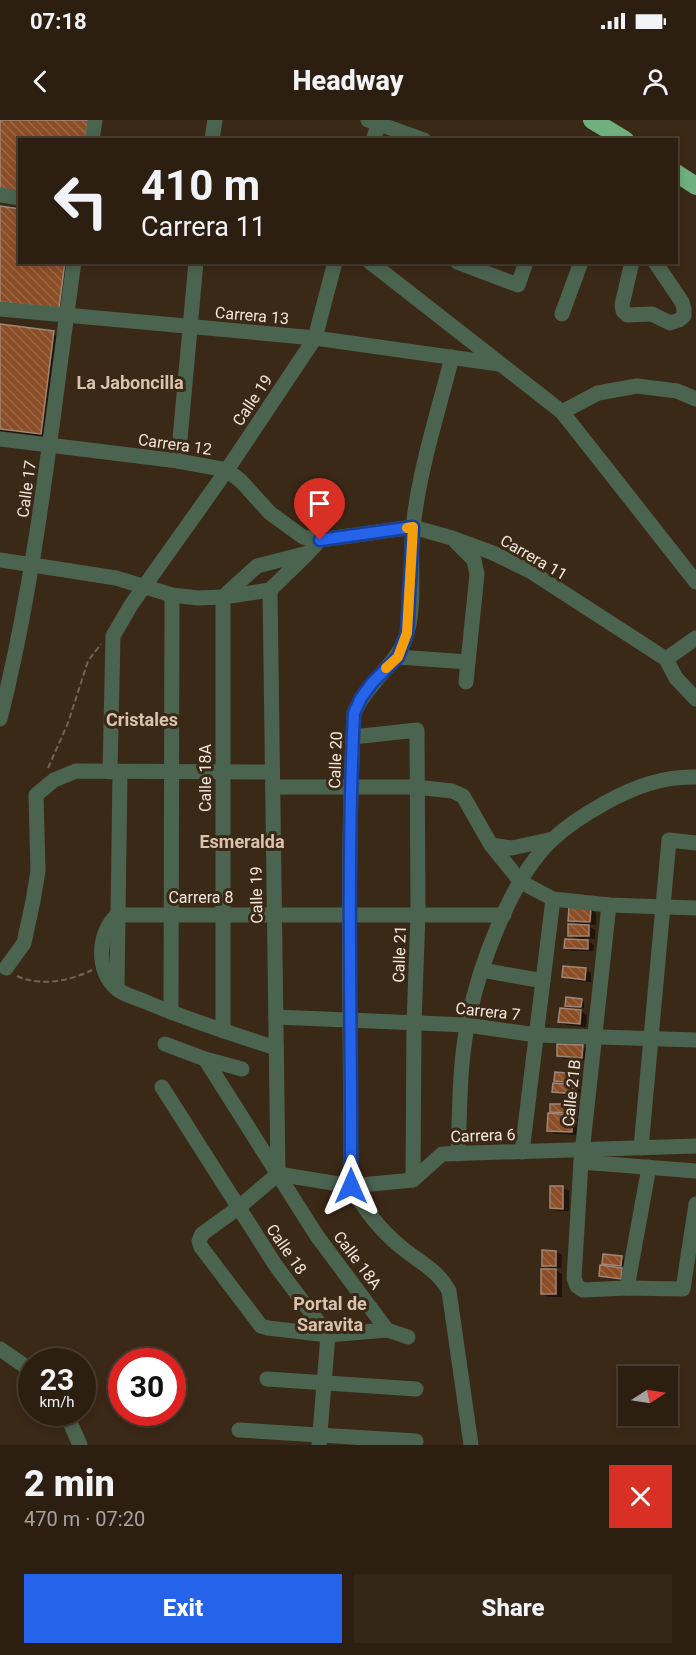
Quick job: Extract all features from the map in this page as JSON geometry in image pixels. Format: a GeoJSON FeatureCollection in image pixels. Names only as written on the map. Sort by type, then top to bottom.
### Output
{"type":"FeatureCollection","features":[{"type":"Feature","properties":{"kind":"highway"},"geometry":{"type":"LineString","coordinates":[[592,120],[622,138]]}},
{"type":"Feature","properties":{"kind":"highway"},"geometry":{"type":"LineString","coordinates":[[678,174],[696,186]]}},
{"type":"Feature","properties":{"kind":"street"},"geometry":{"type":"LineString","coordinates":[[92,138],[95,120]]}},
{"type":"Feature","properties":{"kind":"street"},"geometry":{"type":"LineString","coordinates":[[212,138],[215,120]]}},
{"type":"Feature","properties":{"kind":"street"},"geometry":{"type":"LineString","coordinates":[[373,138],[376,121],[419,138]]}},
{"type":"Feature","properties":{"kind":"street"},"geometry":{"type":"LineString","coordinates":[[0,195],[18,198]]}},
{"type":"Feature","properties":{"kind":"street","name":"Calle 17"},"geometry":{"type":"LineString","coordinates":[[0,719],[5,678],[33,565],[51,447],[74,264]]}},
{"type":"Feature","properties":{"kind":"street"},"geometry":{"type":"LineString","coordinates":[[178,461],[196,264]]}},
{"type":"Feature","properties":{"kind":"street","name":"Calle 19"},"geometry":{"type":"LineString","coordinates":[[113,636],[144,587],[227,470],[315,338],[334,264]]}},
{"type":"Feature","properties":{"kind":"street"},"geometry":{"type":"LineString","coordinates":[[373,264],[562,412],[696,582]]}},
{"type":"Feature","properties":{"kind":"street"},"geometry":{"type":"LineString","coordinates":[[467,264],[518,285],[525,264]]}},
{"type":"Feature","properties":{"kind":"street"},"geometry":{"type":"LineString","coordinates":[[562,314],[580,264]]}},
{"type":"Feature","properties":{"kind":"street"},"geometry":{"type":"LineString","coordinates":[[632,264],[622,305],[623,311],[627,315],[652,314],[670,322],[680,321],[684,316],[682,302],[656,264]]}},
{"type":"Feature","properties":{"kind":"street","name":"Carrera 13"},"geometry":{"type":"LineString","coordinates":[[0,309],[315,338],[499,364]]}},
{"type":"Feature","properties":{"kind":"street","name":"Calle 20"},"geometry":{"type":"LineString","coordinates":[[351,1186],[349,915],[354,713],[361,698],[385,668],[398,657],[407,633],[413,527],[428,451],[452,357]]}},
{"type":"Feature","properties":{"kind":"street"},"geometry":{"type":"LineString","coordinates":[[562,412],[598,393],[638,386],[678,391],[696,399]]}},
{"type":"Feature","properties":{"kind":"street","name":"Carrera 12"},"geometry":{"type":"LineString","coordinates":[[0,439],[178,461],[227,470],[286,526],[303,537],[320,540]]}},
{"type":"Feature","properties":{"kind":"street","name":"Carrera 11"},"geometry":{"type":"LineString","coordinates":[[320,540],[413,527],[493,553],[530,571],[666,659],[676,678],[696,699]]}},
{"type":"Feature","properties":{"kind":"street"},"geometry":{"type":"LineString","coordinates":[[452,538],[474,560],[477,574],[466,682]]}},
{"type":"Feature","properties":{"kind":"street"},"geometry":{"type":"LineString","coordinates":[[0,560],[116,578],[172,596],[224,597],[270,590],[320,540]]}},
{"type":"Feature","properties":{"kind":"street"},"geometry":{"type":"LineString","coordinates":[[224,597],[257,566],[308,553]]}},
{"type":"Feature","properties":{"kind":"street","name":"Calle 19"},"geometry":{"type":"LineString","coordinates":[[270,590],[278,1174]]}},
{"type":"Feature","properties":{"kind":"street"},"geometry":{"type":"LineString","coordinates":[[171,1012],[172,596]]}},
{"type":"Feature","properties":{"kind":"street","name":"Calle 18A"},"geometry":{"type":"LineString","coordinates":[[223,1031],[224,597]]}},
{"type":"Feature","properties":{"kind":"street"},"geometry":{"type":"LineString","coordinates":[[113,636],[117,989]]}},
{"type":"Feature","properties":{"kind":"street"},"geometry":{"type":"LineString","coordinates":[[666,659],[696,638]]}},
{"type":"Feature","properties":{"kind":"street"},"geometry":{"type":"LineString","coordinates":[[398,657],[468,662]]}},
{"type":"Feature","properties":{"kind":"street","name":"Calle 21"},"geometry":{"type":"LineString","coordinates":[[353,737],[417,730],[418,915],[414,1023],[413,1180]]}},
{"type":"Feature","properties":{"kind":"street"},"geometry":{"type":"LineString","coordinates":[[6,968],[24,943],[33,901],[38,871],[36,795],[54,780],[76,771],[223,772],[352,786],[416,787],[452,791],[463,796],[491,845],[521,882],[553,899],[696,908]]}},
{"type":"Feature","properties":{"kind":"street"},"geometry":{"type":"LineString","coordinates":[[458,1154],[462,1057],[467,1025],[482,970],[504,915],[529,868],[553,839],[584,814],[621,795],[664,780],[696,777]]}},
{"type":"Feature","properties":{"kind":"street"},"geometry":{"type":"LineString","coordinates":[[491,845],[512,848],[553,839]]}},
{"type":"Feature","properties":{"kind":"street"},"geometry":{"type":"LineString","coordinates":[[641,1148],[669,840],[696,843]]}},
{"type":"Feature","properties":{"kind":"street"},"geometry":{"type":"LineString","coordinates":[[522,1152],[553,899]]}},
{"type":"Feature","properties":{"kind":"street","name":"Calle 21B"},"geometry":{"type":"LineString","coordinates":[[609,904],[583,1156],[574,1278],[577,1286],[583,1290],[627,1288]]}},
{"type":"Feature","properties":{"kind":"street"},"geometry":{"type":"LineString","coordinates":[[117,915],[106,930],[102,946],[103,965],[117,989],[171,1012],[276,1048]]}},
{"type":"Feature","properties":{"kind":"street","name":"Carrera 8"},"geometry":{"type":"LineString","coordinates":[[117,915],[504,915]]}},
{"type":"Feature","properties":{"kind":"street"},"geometry":{"type":"LineString","coordinates":[[482,970],[543,981]]}},
{"type":"Feature","properties":{"kind":"street","name":"Carrera 7"},"geometry":{"type":"LineString","coordinates":[[276,1017],[467,1025],[536,1035],[696,1040]]}},
{"type":"Feature","properties":{"kind":"street"},"geometry":{"type":"LineString","coordinates":[[165,1044],[205,1059],[242,1069]]}},
{"type":"Feature","properties":{"kind":"street","name":"Calle 18A"},"geometry":{"type":"LineString","coordinates":[[205,1059],[317,1236],[387,1330]]}},
{"type":"Feature","properties":{"kind":"street","name":"Calle 18"},"geometry":{"type":"LineString","coordinates":[[162,1087],[276,1266],[328,1335]]}},
{"type":"Feature","properties":{"kind":"street","name":"Carrera 6"},"geometry":{"type":"LineString","coordinates":[[413,1180],[442,1154],[522,1152],[583,1156],[641,1148],[696,1146]]}},
{"type":"Feature","properties":{"kind":"street"},"geometry":{"type":"LineString","coordinates":[[583,1156],[649,1167],[696,1171]]}},
{"type":"Feature","properties":{"kind":"street"},"geometry":{"type":"LineString","coordinates":[[649,1167],[627,1288],[683,1289],[696,1204]]}},
{"type":"Feature","properties":{"kind":"street"},"geometry":{"type":"LineString","coordinates":[[408,1337],[387,1330],[328,1335],[261,1326],[236,1295],[199,1241],[202,1234],[238,1208],[278,1174],[351,1186],[413,1180]]}},
{"type":"Feature","properties":{"kind":"street"},"geometry":{"type":"LineString","coordinates":[[351,1186],[380,1228],[442,1277],[449,1291],[471,1445]]}},
{"type":"Feature","properties":{"kind":"street"},"geometry":{"type":"LineString","coordinates":[[319,1440],[328,1335]]}},
{"type":"Feature","properties":{"kind":"street"},"geometry":{"type":"LineString","coordinates":[[0,1349],[18,1361]]}},
{"type":"Feature","properties":{"kind":"street"},"geometry":{"type":"LineString","coordinates":[[267,1379],[416,1389]]}},
{"type":"Feature","properties":{"kind":"street"},"geometry":{"type":"LineString","coordinates":[[72,1426],[80,1445]]}},
{"type":"Feature","properties":{"kind":"street"},"geometry":{"type":"LineString","coordinates":[[239,1430],[319,1440],[416,1441]]}},
{"type":"Feature","properties":{"kind":"path"},"geometry":{"type":"LineString","coordinates":[[45,774],[68,723],[88,661],[98,646],[113,636]]}},
{"type":"Feature","properties":{"kind":"path"},"geometry":{"type":"LineString","coordinates":[[6,968],[34,983],[83,975],[103,965]]}},
{"type":"Feature","properties":{"kind":"building"},"geometry":{"type":"Polygon","coordinates":[[[0,120],[88,120],[85,138],[18,138],[18,192],[0,189],[0,120]]]}},
{"type":"Feature","properties":{"kind":"building"},"geometry":{"type":"Polygon","coordinates":[[[0,206],[18,209],[18,264],[65,264],[59,308],[0,302],[0,206]]]}},
{"type":"Feature","properties":{"kind":"building"},"geometry":{"type":"Polygon","coordinates":[[[0,324],[54,331],[41,434],[0,429],[0,324]]]}},
{"type":"Feature","properties":{"kind":"building"},"geometry":{"type":"Polygon","coordinates":[[[569,907],[591,908],[590,922],[568,921],[569,907]]]}},
{"type":"Feature","properties":{"kind":"building"},"geometry":{"type":"Polygon","coordinates":[[[568,924],[589,925],[589,936],[568,936],[568,924]]]}},
{"type":"Feature","properties":{"kind":"building"},"geometry":{"type":"Polygon","coordinates":[[[565,939],[588,940],[588,949],[564,948],[565,939]]]}},
{"type":"Feature","properties":{"kind":"building"},"geometry":{"type":"Polygon","coordinates":[[[563,966],[586,968],[585,980],[562,977],[563,966]]]}},
{"type":"Feature","properties":{"kind":"building"},"geometry":{"type":"Polygon","coordinates":[[[566,997],[582,999],[581,1007],[565,1006],[566,997]]]}},
{"type":"Feature","properties":{"kind":"building"},"geometry":{"type":"Polygon","coordinates":[[[560,1008],[581,1010],[580,1024],[558,1022],[560,1008]]]}},
{"type":"Feature","properties":{"kind":"building"},"geometry":{"type":"Polygon","coordinates":[[[557,1044],[583,1045],[582,1058],[557,1056],[557,1044]]]}},
{"type":"Feature","properties":{"kind":"building"},"geometry":{"type":"Polygon","coordinates":[[[555,1072],[578,1074],[577,1083],[554,1081],[555,1072]]]}},
{"type":"Feature","properties":{"kind":"building"},"geometry":{"type":"Polygon","coordinates":[[[553,1083],[576,1085],[575,1094],[552,1092],[553,1083]]]}},
{"type":"Feature","properties":{"kind":"building"},"geometry":{"type":"Polygon","coordinates":[[[550,1104],[574,1104],[574,1113],[550,1112],[550,1104]]]}},
{"type":"Feature","properties":{"kind":"building"},"geometry":{"type":"Polygon","coordinates":[[[548,1113],[572,1115],[572,1132],[547,1131],[548,1113]]]}},
{"type":"Feature","properties":{"kind":"building"},"geometry":{"type":"Polygon","coordinates":[[[550,1186],[563,1186],[563,1209],[550,1208],[550,1186]]]}},
{"type":"Feature","properties":{"kind":"building"},"geometry":{"type":"Polygon","coordinates":[[[542,1250],[556,1251],[556,1266],[542,1266],[542,1250]]]}},
{"type":"Feature","properties":{"kind":"building"},"geometry":{"type":"Polygon","coordinates":[[[603,1254],[622,1256],[621,1266],[602,1264],[603,1254]]]}},
{"type":"Feature","properties":{"kind":"building"},"geometry":{"type":"Polygon","coordinates":[[[600,1265],[622,1268],[621,1279],[599,1276],[600,1265]]]}},
{"type":"Feature","properties":{"kind":"building"},"geometry":{"type":"Polygon","coordinates":[[[541,1269],[556,1269],[556,1294],[541,1294],[541,1269]]]}},
{"type":"Feature","properties":{"kind":"slow traffic"},"geometry":{"type":"LineString","coordinates":[[386,668],[398,657],[407,633],[413,527],[407,528]]}},
{"type":"Feature","properties":{"kind":"district","name":"La Jaboncilla"},"geometry":{"type":"Point","coordinates":[130,383]}},
{"type":"Feature","properties":{"kind":"district","name":"Cristales"},"geometry":{"type":"Point","coordinates":[142,720]}},
{"type":"Feature","properties":{"kind":"district","name":"Esmeralda"},"geometry":{"type":"Point","coordinates":[242,842]}},
{"type":"Feature","properties":{"kind":"district","name":"Portal de Saravita"},"geometry":{"type":"Point","coordinates":[330,1314]}},
{"type":"Feature","properties":{"kind":"route"},"geometry":{"type":"LineString","coordinates":[[320,540],[413,527],[407,633],[398,657],[372,683],[354,713],[349,915],[351,1186]]}}]}
